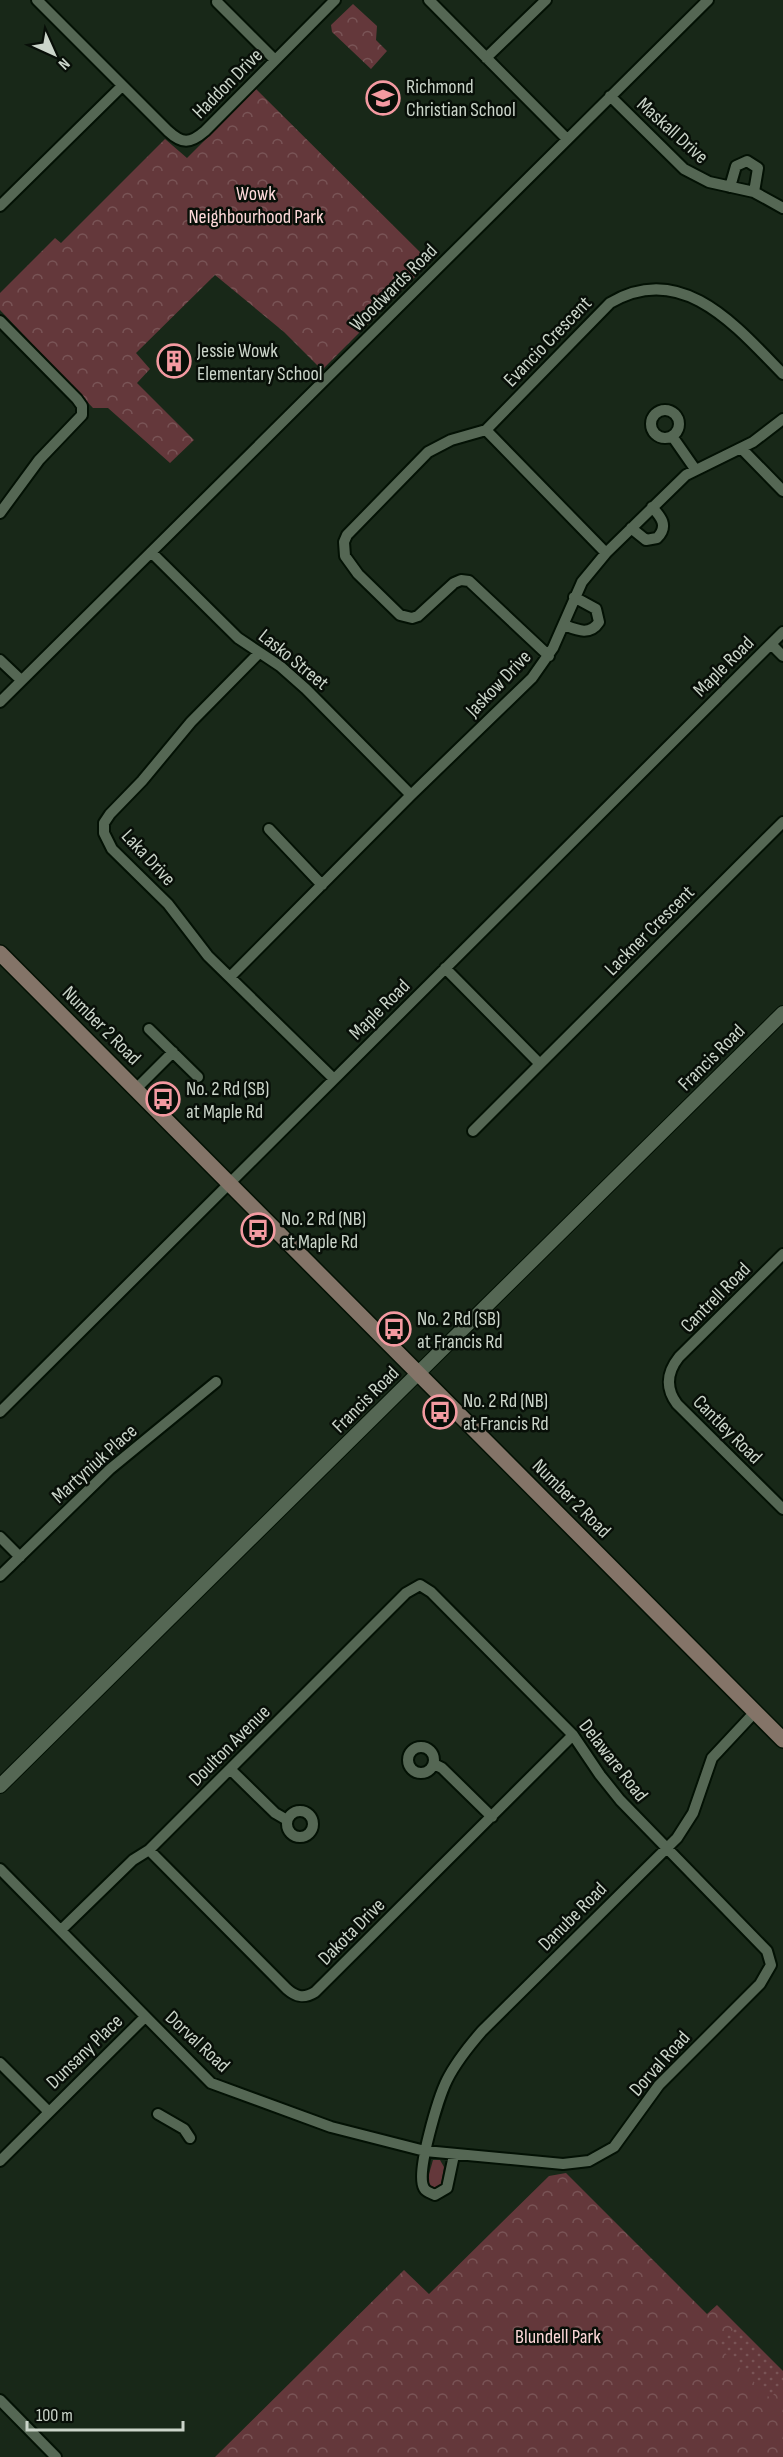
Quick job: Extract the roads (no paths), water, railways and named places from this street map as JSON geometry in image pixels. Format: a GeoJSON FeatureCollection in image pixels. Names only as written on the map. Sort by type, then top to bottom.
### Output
{"type":"FeatureCollection","features":[{"type":"Feature","properties":{"kind":"main road","name":"Number 2 Road"},"geometry":{"type":"LineString","coordinates":[[0,953],[783,1740]]}},
{"type":"Feature","properties":{"kind":"street","name":"Haddon Drive"},"geometry":{"type":"LineString","coordinates":[[37,0],[176,139],[186,142],[195,140],[205,131],[335,0]]}},
{"type":"Feature","properties":{"kind":"street"},"geometry":{"type":"LineString","coordinates":[[429,0],[567,139]]}},
{"type":"Feature","properties":{"kind":"street"},"geometry":{"type":"LineString","coordinates":[[486,58],[546,0]]}},
{"type":"Feature","properties":{"kind":"street","name":"Woodwards Road"},"geometry":{"type":"LineString","coordinates":[[0,702],[708,0]]}},
{"type":"Feature","properties":{"kind":"street"},"geometry":{"type":"LineString","coordinates":[[217,2],[275,60]]}},
{"type":"Feature","properties":{"kind":"street"},"geometry":{"type":"LineString","coordinates":[[0,206],[123,86]]}},
{"type":"Feature","properties":{"kind":"street","name":"Maskall Drive"},"geometry":{"type":"LineString","coordinates":[[610,96],[684,170],[709,182],[754,192],[783,208]]}},
{"type":"Feature","properties":{"kind":"street"},"geometry":{"type":"LineString","coordinates":[[730,187],[736,166],[743,162],[752,162],[759,173],[754,192]]}},
{"type":"Feature","properties":{"kind":"street","name":"Evancio Crescent"},"geometry":{"type":"LineString","coordinates":[[486,430],[610,303],[636,290],[648,288],[672,292],[717,310],[783,374]]}},
{"type":"Feature","properties":{"kind":"street"},"geometry":{"type":"LineString","coordinates":[[0,321],[82,406],[82,415],[39,460],[0,513]]}},
{"type":"Feature","properties":{"kind":"street","name":"Jaskow Drive"},"geometry":{"type":"LineString","coordinates":[[230,978],[411,795],[526,684],[549,656],[574,597],[606,553],[652,507],[695,469],[741,448],[762,436],[783,419]]}},
{"type":"Feature","properties":{"kind":"street"},"geometry":{"type":"LineString","coordinates":[[549,656],[469,581],[461,579],[454,583],[424,613],[412,618],[406,617],[394,610],[358,574],[345,556],[344,542],[351,530],[428,452],[451,440],[486,430],[606,553]]}},
{"type":"Feature","properties":{"kind":"street"},"geometry":{"type":"LineString","coordinates":[[672,436],[695,469]]}},
{"type":"Feature","properties":{"kind":"street"},"geometry":{"type":"LineString","coordinates":[[741,448],[783,491]]}},
{"type":"Feature","properties":{"kind":"street"},"geometry":{"type":"LineString","coordinates":[[631,528],[646,540],[654,540],[661,534],[664,523],[652,507]]}},
{"type":"Feature","properties":{"kind":"street","name":"Lasko Street"},"geometry":{"type":"LineString","coordinates":[[152,553],[224,625],[306,689],[411,795]]}},
{"type":"Feature","properties":{"kind":"street"},"geometry":{"type":"LineString","coordinates":[[564,625],[586,631],[594,629],[599,622],[596,609],[574,597]]}},
{"type":"Feature","properties":{"kind":"street","name":"Maple Road"},"geometry":{"type":"LineString","coordinates":[[0,1412],[783,632]]}},
{"type":"Feature","properties":{"kind":"street"},"geometry":{"type":"LineString","coordinates":[[771,644],[783,656]]}},
{"type":"Feature","properties":{"kind":"street","name":"Laka Drive"},"geometry":{"type":"LineString","coordinates":[[259,653],[191,722],[105,823],[104,833],[112,849],[168,904],[208,956],[334,1079]]}},
{"type":"Feature","properties":{"kind":"street"},"geometry":{"type":"LineString","coordinates":[[0,660],[21,680]]}},
{"type":"Feature","properties":{"kind":"street","name":"Lackner Crescent"},"geometry":{"type":"LineString","coordinates":[[473,1131],[783,822]]}},
{"type":"Feature","properties":{"kind":"street"},"geometry":{"type":"LineString","coordinates":[[269,829],[322,885]]}},
{"type":"Feature","properties":{"kind":"street"},"geometry":{"type":"LineString","coordinates":[[445,968],[540,1064]]}},
{"type":"Feature","properties":{"kind":"street","name":"Francis Road"},"geometry":{"type":"LineString","coordinates":[[0,1786],[783,1013]]}},
{"type":"Feature","properties":{"kind":"street"},"geometry":{"type":"LineString","coordinates":[[149,1029],[198,1077]]}},
{"type":"Feature","properties":{"kind":"street"},"geometry":{"type":"LineString","coordinates":[[136,1089],[173,1052]]}},
{"type":"Feature","properties":{"kind":"street","name":"Cantrell Road"},"geometry":{"type":"LineString","coordinates":[[673,1366],[783,1254]]}},
{"type":"Feature","properties":{"kind":"street","name":"Cantley Road"},"geometry":{"type":"LineString","coordinates":[[673,1366],[669,1388],[677,1404],[783,1509]]}},
{"type":"Feature","properties":{"kind":"street","name":"Martyniuk Place"},"geometry":{"type":"LineString","coordinates":[[0,1576],[110,1469],[216,1382]]}},
{"type":"Feature","properties":{"kind":"street"},"geometry":{"type":"LineString","coordinates":[[0,1537],[20,1557]]}},
{"type":"Feature","properties":{"kind":"street","name":"Delaware Road"},"geometry":{"type":"LineString","coordinates":[[420,1585],[431,1592],[573,1735],[609,1788],[665,1849],[767,1951],[771,1965]]}},
{"type":"Feature","properties":{"kind":"street","name":"Doulton Avenue"},"geometry":{"type":"LineString","coordinates":[[62,1930],[133,1860],[149,1850],[409,1590],[420,1585]]}},
{"type":"Feature","properties":{"kind":"street","name":"Danube Road"},"geometry":{"type":"LineString","coordinates":[[425,2151],[447,2081],[470,2045],[677,1838],[693,1813],[712,1758],[755,1712]]}},
{"type":"Feature","properties":{"kind":"street","name":"Dakota Drive"},"geometry":{"type":"LineString","coordinates":[[149,1850],[287,1989],[296,1995],[305,1997],[315,1992],[573,1735]]}},
{"type":"Feature","properties":{"kind":"street"},"geometry":{"type":"LineString","coordinates":[[434,1764],[442,1768],[492,1817]]}},
{"type":"Feature","properties":{"kind":"street"},"geometry":{"type":"LineString","coordinates":[[230,1769],[275,1813],[287,1820]]}},
{"type":"Feature","properties":{"kind":"street","name":"Dorval Road"},"geometry":{"type":"LineString","coordinates":[[0,1869],[211,2083],[226,2091],[331,2127],[425,2151],[454,2155],[562,2164],[579,2163],[600,2156],[624,2136],[640,2110],[665,2079],[760,1984],[771,1965]]}},
{"type":"Feature","properties":{"kind":"street","name":"Dunsany Place"},"geometry":{"type":"LineString","coordinates":[[0,2161],[145,2017]]}},
{"type":"Feature","properties":{"kind":"street","name":"Dunsany Place"},"geometry":{"type":"LineString","coordinates":[[0,2063],[48,2111]]}},
{"type":"Feature","properties":{"kind":"street"},"geometry":{"type":"LineString","coordinates":[[158,2114],[184,2129],[190,2138]]}},
{"type":"Feature","properties":{"kind":"street"},"geometry":{"type":"LineString","coordinates":[[425,2151],[422,2182],[428,2192],[435,2195],[447,2188],[454,2155]]}},
{"type":"Feature","properties":{"kind":"street"},"geometry":{"type":"LineString","coordinates":[[0,2400],[56,2457]]}},
{"type":"Feature","properties":{"kind":"place","name":"Richmond Christian School"},"geometry":{"type":"Point","coordinates":[383,98]}},
{"type":"Feature","properties":{"kind":"place","name":"Jessie Wowk Elementary School"},"geometry":{"type":"Point","coordinates":[174,361]}},
{"type":"Feature","properties":{"kind":"place","name":"No. 2 Rd (SB) at Maple Rd"},"geometry":{"type":"Point","coordinates":[163,1099]}},
{"type":"Feature","properties":{"kind":"place","name":"No. 2 Rd (NB) at Maple Rd"},"geometry":{"type":"Point","coordinates":[258,1230]}},
{"type":"Feature","properties":{"kind":"place","name":"No. 2 Rd (SB) at Francis Rd"},"geometry":{"type":"Point","coordinates":[394,1329]}},
{"type":"Feature","properties":{"kind":"place","name":"No. 2 Rd (NB) at Francis Rd"},"geometry":{"type":"Point","coordinates":[440,1412]}},
{"type":"Feature","properties":{"kind":"park label","name":"Wowk Neighbourhood Park"},"geometry":{"type":"Point","coordinates":[256,204]}},
{"type":"Feature","properties":{"kind":"park label","name":"Blundell Park"},"geometry":{"type":"Point","coordinates":[558,2336]}}]}
